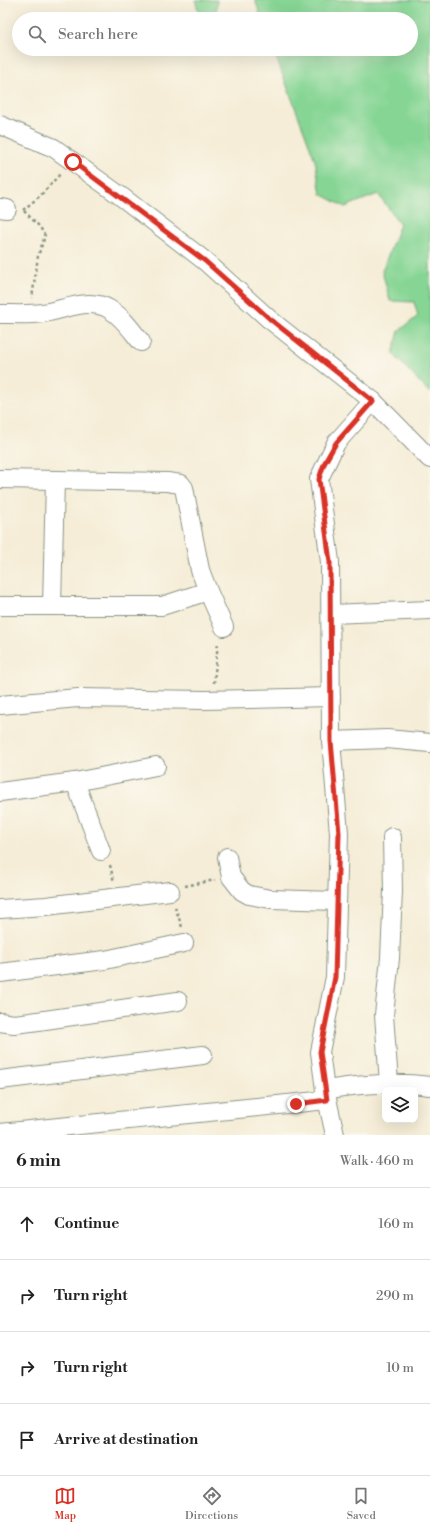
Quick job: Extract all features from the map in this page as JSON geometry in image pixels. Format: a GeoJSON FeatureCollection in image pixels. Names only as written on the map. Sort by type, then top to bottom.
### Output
{"type":"FeatureCollection","features":[{"type":"Feature","properties":{"kind":"street"},"geometry":{"type":"LineString","coordinates":[[0,125],[54,148],[205,261],[270,319],[373,401],[430,459]]}},
{"type":"Feature","properties":{"kind":"street"},"geometry":{"type":"LineString","coordinates":[[0,314],[44,313],[77,304],[103,306],[116,313],[141,342]]}},
{"type":"Feature","properties":{"kind":"street"},"geometry":{"type":"LineString","coordinates":[[335,1135],[326,1095],[320,1052],[335,977],[339,833],[331,741],[330,562],[319,479],[324,464],[336,443],[373,401]]}},
{"type":"Feature","properties":{"kind":"street"},"geometry":{"type":"LineString","coordinates":[[0,478],[167,482],[181,484],[184,488],[200,570],[224,627]]}},
{"type":"Feature","properties":{"kind":"street"},"geometry":{"type":"LineString","coordinates":[[52,606],[55,480]]}},
{"type":"Feature","properties":{"kind":"street"},"geometry":{"type":"LineString","coordinates":[[0,606],[162,606],[208,591]]}},
{"type":"Feature","properties":{"kind":"street"},"geometry":{"type":"LineString","coordinates":[[331,614],[430,610]]}},
{"type":"Feature","properties":{"kind":"street"},"geometry":{"type":"LineString","coordinates":[[0,705],[78,698],[215,700],[331,698]]}},
{"type":"Feature","properties":{"kind":"street"},"geometry":{"type":"LineString","coordinates":[[331,741],[387,740],[430,744]]}},
{"type":"Feature","properties":{"kind":"street"},"geometry":{"type":"LineString","coordinates":[[0,792],[75,782],[156,766]]}},
{"type":"Feature","properties":{"kind":"street"},"geometry":{"type":"LineString","coordinates":[[75,782],[101,851]]}},
{"type":"Feature","properties":{"kind":"street"},"geometry":{"type":"LineString","coordinates":[[389,1083],[384,1015],[391,943],[393,891],[392,837]]}},
{"type":"Feature","properties":{"kind":"street"},"geometry":{"type":"LineString","coordinates":[[227,857],[231,877],[242,891],[256,898],[336,901]]}},
{"type":"Feature","properties":{"kind":"street"},"geometry":{"type":"LineString","coordinates":[[0,909],[170,891]]}},
{"type":"Feature","properties":{"kind":"street"},"geometry":{"type":"LineString","coordinates":[[0,973],[105,960],[184,943]]}},
{"type":"Feature","properties":{"kind":"street"},"geometry":{"type":"LineString","coordinates":[[0,1022],[14,1024],[31,1022],[178,1001]]}},
{"type":"Feature","properties":{"kind":"street"},"geometry":{"type":"LineString","coordinates":[[0,1080],[203,1055]]}},
{"type":"Feature","properties":{"kind":"street"},"geometry":{"type":"LineString","coordinates":[[0,1133],[326,1095],[358,1084],[389,1083],[430,1086]]}},
{"type":"Feature","properties":{"kind":"path"},"geometry":{"type":"LineString","coordinates":[[10,209],[40,196],[51,182],[73,162]]}},
{"type":"Feature","properties":{"kind":"path"},"geometry":{"type":"LineString","coordinates":[[10,209],[40,227],[44,236],[38,256],[30,314]]}},
{"type":"Feature","properties":{"kind":"path"},"geometry":{"type":"LineString","coordinates":[[215,700],[215,660],[219,639],[224,627]]}},
{"type":"Feature","properties":{"kind":"path"},"geometry":{"type":"LineString","coordinates":[[101,851],[109,864],[119,897]]}},
{"type":"Feature","properties":{"kind":"path"},"geometry":{"type":"LineString","coordinates":[[184,943],[181,920],[170,891],[186,886],[231,877]]}},
{"type":"Feature","properties":{"kind":"green space"},"geometry":{"type":"Polygon","coordinates":[[[195,0],[217,0],[216,12],[199,12],[195,0]]]}},
{"type":"Feature","properties":{"kind":"green space"},"geometry":{"type":"Polygon","coordinates":[[[255,0],[430,0],[430,393],[393,354],[399,331],[418,316],[414,302],[390,301],[382,271],[400,224],[378,194],[345,207],[321,194],[315,160],[276,56],[418,56],[418,12],[259,12],[255,0]]]}},
{"type":"Feature","properties":{"kind":"route"},"geometry":{"type":"LineString","coordinates":[[73,162],[122,197],[205,261],[270,319],[373,401],[336,443],[324,464],[319,479],[323,497],[330,562],[331,741],[339,833],[335,977],[321,1039],[320,1052],[327,1100],[296,1104]]}}]}
